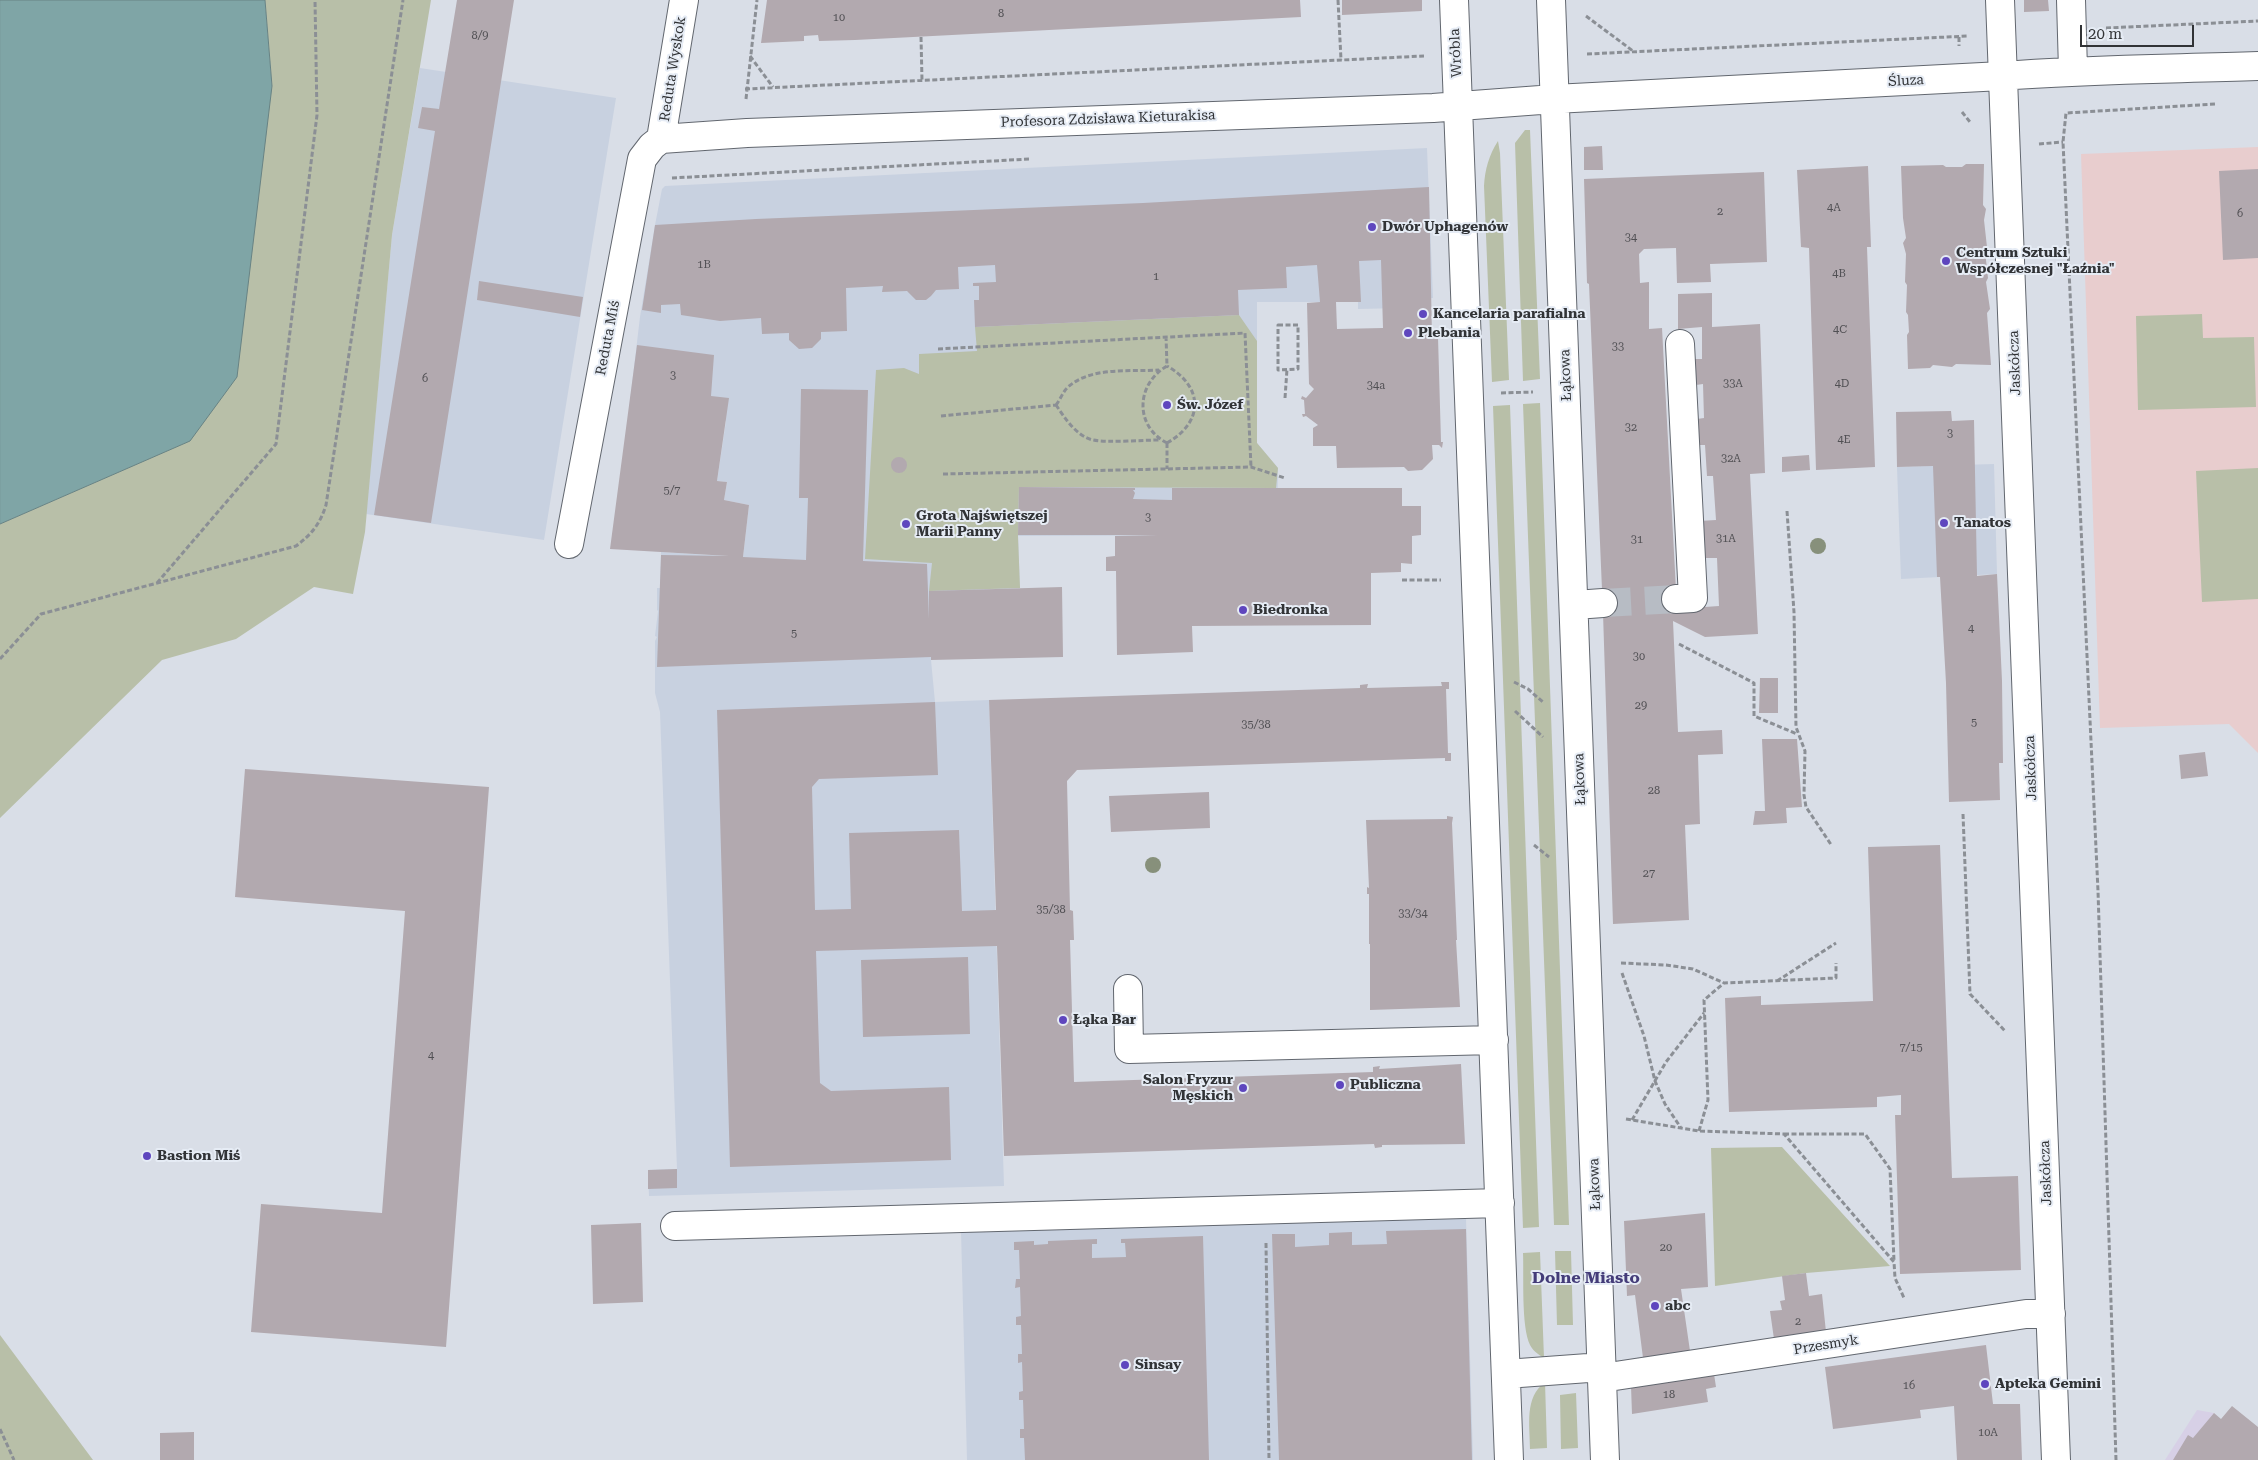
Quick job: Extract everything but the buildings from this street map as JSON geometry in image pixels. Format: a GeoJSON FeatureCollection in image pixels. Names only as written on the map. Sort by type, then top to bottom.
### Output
{"type":"FeatureCollection","features":[{"type":"Feature","properties":{"kind":"street","name":"Reduta Wyskok"},"geometry":{"type":"LineString","coordinates":[[662,139],[684,0]]}},
{"type":"Feature","properties":{"kind":"street","name":"Wróbla"},"geometry":{"type":"LineString","coordinates":[[1454,0],[1459,106]]}},
{"type":"Feature","properties":{"kind":"street"},"geometry":{"type":"LineString","coordinates":[[1551,0],[1554,99]]}},
{"type":"Feature","properties":{"kind":"street","name":"Jaskółcza"},"geometry":{"type":"LineString","coordinates":[[2000,0],[2032,794],[2056,1460]]}},
{"type":"Feature","properties":{"kind":"street"},"geometry":{"type":"LineString","coordinates":[[2071,0],[2073,70]]}},
{"type":"Feature","properties":{"kind":"street","name":"Śluza"},"geometry":{"type":"LineString","coordinates":[[1554,99],[2002,76],[2073,70],[2258,66]]}},
{"type":"Feature","properties":{"kind":"street","name":"Profesora Zdzisława Kieturakisa"},"geometry":{"type":"LineString","coordinates":[[662,139],[747,133],[1459,106],[1554,99]]}},
{"type":"Feature","properties":{"kind":"street","name":"Łąkowa"},"geometry":{"type":"LineString","coordinates":[[1554,99],[1575,605],[1605,1460]]}},
{"type":"Feature","properties":{"kind":"street"},"geometry":{"type":"LineString","coordinates":[[1459,106],[1509,1460]]}},
{"type":"Feature","properties":{"kind":"street","name":"Reduta Miś"},"geometry":{"type":"LineString","coordinates":[[569,544],[642,159],[652,146],[662,139]]}},
{"type":"Feature","properties":{"kind":"street"},"geometry":{"type":"LineString","coordinates":[[1676,599],[1693,598],[1680,344]]}},
{"type":"Feature","properties":{"kind":"street"},"geometry":{"type":"LineString","coordinates":[[1575,605],[1603,603]]}},
{"type":"Feature","properties":{"kind":"street"},"geometry":{"type":"LineString","coordinates":[[1128,989],[1128,1049],[1494,1040]]}},
{"type":"Feature","properties":{"kind":"street"},"geometry":{"type":"LineString","coordinates":[[675,1226],[1500,1203]]}},
{"type":"Feature","properties":{"kind":"street","name":"Przesmyk"},"geometry":{"type":"LineString","coordinates":[[1506,1374],[1602,1373],[2026,1314],[2051,1314]]}},
{"type":"Feature","properties":{"kind":"path"},"geometry":{"type":"LineString","coordinates":[[157,583],[276,444],[317,115],[316,0]]}},
{"type":"Feature","properties":{"kind":"path"},"geometry":{"type":"LineString","coordinates":[[0,659],[41,614],[296,546],[310,536],[321,521],[326,505],[404,0]]}},
{"type":"Feature","properties":{"kind":"path"},"geometry":{"type":"LineString","coordinates":[[757,0],[745,89],[1429,56]]}},
{"type":"Feature","properties":{"kind":"path"},"geometry":{"type":"LineString","coordinates":[[1338,0],[1341,60]]}},
{"type":"Feature","properties":{"kind":"path"},"geometry":{"type":"LineString","coordinates":[[1583,14],[1634,52]]}},
{"type":"Feature","properties":{"kind":"path"},"geometry":{"type":"LineString","coordinates":[[2102,28],[2258,21]]}},
{"type":"Feature","properties":{"kind":"path"},"geometry":{"type":"LineString","coordinates":[[921,37],[922,80]]}},
{"type":"Feature","properties":{"kind":"path"},"geometry":{"type":"LineString","coordinates":[[1578,55],[1959,37]]}},
{"type":"Feature","properties":{"kind":"path"},"geometry":{"type":"LineString","coordinates":[[749,56],[773,87]]}},
{"type":"Feature","properties":{"kind":"path"},"geometry":{"type":"LineString","coordinates":[[2116,1460],[2098,891],[2063,142],[2066,113],[2219,103]]}},
{"type":"Feature","properties":{"kind":"path"},"geometry":{"type":"LineString","coordinates":[[671,178],[748,173]]}},
{"type":"Feature","properties":{"kind":"path"},"geometry":{"type":"LineString","coordinates":[[1278,325],[1298,325],[1298,369],[1287,369],[1278,370],[1278,325]]}},
{"type":"Feature","properties":{"kind":"path"},"geometry":{"type":"LineString","coordinates":[[938,349],[1245,333],[1251,467]]}},
{"type":"Feature","properties":{"kind":"path"},"geometry":{"type":"LineString","coordinates":[[1166,336],[1167,366]]}},
{"type":"Feature","properties":{"kind":"path"},"geometry":{"type":"LineString","coordinates":[[1166,443],[1160,440],[1144,419],[1142,405],[1144,392],[1150,380],[1159,370],[1167,366]]}},
{"type":"Feature","properties":{"kind":"path"},"geometry":{"type":"LineString","coordinates":[[1166,443],[1180,435],[1191,422],[1194,405],[1191,388],[1182,375],[1167,366]]}},
{"type":"Feature","properties":{"kind":"path"},"geometry":{"type":"LineString","coordinates":[[1285,398],[1287,369]]}},
{"type":"Feature","properties":{"kind":"path"},"geometry":{"type":"LineString","coordinates":[[1056,405],[1066,389],[1082,378],[1099,373],[1159,370]]}},
{"type":"Feature","properties":{"kind":"path"},"geometry":{"type":"LineString","coordinates":[[1470,395],[1566,390]]}},
{"type":"Feature","properties":{"kind":"path"},"geometry":{"type":"LineString","coordinates":[[941,416],[1056,405]]}},
{"type":"Feature","properties":{"kind":"path"},"geometry":{"type":"LineString","coordinates":[[1056,405],[1065,419],[1077,431],[1092,440],[1160,440]]}},
{"type":"Feature","properties":{"kind":"path"},"geometry":{"type":"LineString","coordinates":[[1166,443],[1167,468]]}},
{"type":"Feature","properties":{"kind":"path"},"geometry":{"type":"LineString","coordinates":[[943,474],[1251,467],[1285,478]]}},
{"type":"Feature","properties":{"kind":"path"},"geometry":{"type":"LineString","coordinates":[[1787,512],[1794,612],[1796,727],[1805,751],[1804,795],[1806,807],[1832,846]]}},
{"type":"Feature","properties":{"kind":"path"},"geometry":{"type":"LineString","coordinates":[[1402,580],[1444,580]]}},
{"type":"Feature","properties":{"kind":"path"},"geometry":{"type":"LineString","coordinates":[[1679,644],[1754,682],[1754,716],[1798,734]]}},
{"type":"Feature","properties":{"kind":"path"},"geometry":{"type":"LineString","coordinates":[[1481,683],[1508,679],[1528,689],[1549,708],[1578,710]]}},
{"type":"Feature","properties":{"kind":"path"},"geometry":{"type":"LineString","coordinates":[[1481,683],[1507,702],[1530,726],[1550,742],[1579,744]]}},
{"type":"Feature","properties":{"kind":"path"},"geometry":{"type":"LineString","coordinates":[[1963,814],[1970,994],[2010,1036]]}},
{"type":"Feature","properties":{"kind":"path"},"geometry":{"type":"LineString","coordinates":[[1777,981],[1836,943]]}},
{"type":"Feature","properties":{"kind":"path"},"geometry":{"type":"LineString","coordinates":[[1614,962],[1666,965],[1693,969],[1724,983],[1836,978],[1836,963]]}},
{"type":"Feature","properties":{"kind":"path"},"geometry":{"type":"LineString","coordinates":[[1617,969],[1622,973],[1629,990],[1644,1036],[1655,1081],[1665,1104],[1681,1128]]}},
{"type":"Feature","properties":{"kind":"path"},"geometry":{"type":"LineString","coordinates":[[1699,1131],[1708,1100],[1704,1000],[1724,983]]}},
{"type":"Feature","properties":{"kind":"path"},"geometry":{"type":"LineString","coordinates":[[1632,1120],[1666,1062],[1704,1012]]}},
{"type":"Feature","properties":{"kind":"path"},"geometry":{"type":"LineString","coordinates":[[1622,1118],[1699,1131],[1865,1134],[1890,1169],[1895,1278],[1905,1301]]}},
{"type":"Feature","properties":{"kind":"path"},"geometry":{"type":"LineString","coordinates":[[1784,1134],[1894,1262]]}},
{"type":"Feature","properties":{"kind":"path"},"geometry":{"type":"LineString","coordinates":[[1265,1210],[1269,1460]]}},
{"type":"Feature","properties":{"kind":"path"},"geometry":{"type":"LineString","coordinates":[[0,1429],[14,1460]]}},
{"type":"Feature","properties":{"kind":"shaded area"},"geometry":{"type":"Polygon","coordinates":[[[0,0],[265,0],[272,86],[237,377],[190,441],[0,524],[0,0]]]}},
{"type":"Feature","properties":{"kind":"shaded area"},"geometry":{"type":"Polygon","coordinates":[[[265,0],[431,0],[392,235],[365,532],[353,594],[314,587],[236,639],[162,660],[0,818],[0,524],[189,441],[272,86],[265,0]]]}},
{"type":"Feature","properties":{"kind":"shaded area"},"geometry":{"type":"Polygon","coordinates":[[[420,68],[616,98],[544,540],[366,514],[392,235],[420,68]]]}},
{"type":"Feature","properties":{"kind":"shaded area"},"geometry":{"type":"Polygon","coordinates":[[[1525,130],[1530,130],[1540,379],[1523,381],[1515,143],[1525,130]]]}},
{"type":"Feature","properties":{"kind":"shaded area"},"geometry":{"type":"Polygon","coordinates":[[[1498,141],[1509,380],[1492,382],[1484,186],[1488,162],[1498,141]]]}},
{"type":"Feature","properties":{"kind":"shaded area"},"geometry":{"type":"Polygon","coordinates":[[[2258,147],[2258,753],[2229,724],[2100,728],[2081,154],[2258,147]]]}},
{"type":"Feature","properties":{"kind":"shaded area"},"geometry":{"type":"Polygon","coordinates":[[[1427,148],[1433,298],[1403,299],[1403,308],[1358,309],[1358,302],[1257,302],[1257,443],[1278,468],[1277,535],[1018,536],[1020,588],[929,592],[931,660],[935,702],[989,700],[1004,1186],[649,1196],[648,1170],[677,1169],[660,712],[655,693],[657,588],[660,588],[661,552],[743,557],[749,505],[724,500],[727,482],[717,481],[726,421],[629,409],[640,317],[662,189],[665,186],[1427,148]]]}},
{"type":"Feature","properties":{"kind":"shaded area"},"geometry":{"type":"Polygon","coordinates":[[[2202,314],[2203,338],[2254,337],[2256,407],[2138,410],[2136,316],[2202,314]]]}},
{"type":"Feature","properties":{"kind":"shaded area"},"geometry":{"type":"Polygon","coordinates":[[[1239,315],[1257,341],[1257,443],[1278,468],[1276,488],[1019,487],[1020,588],[929,591],[932,563],[865,559],[876,370],[904,368],[919,374],[919,354],[977,351],[975,327],[1239,315]]]}},
{"type":"Feature","properties":{"kind":"shaded area"},"geometry":{"type":"Polygon","coordinates":[[[1540,403],[1569,1225],[1554,1225],[1523,404],[1540,403]]]}},
{"type":"Feature","properties":{"kind":"shaded area"},"geometry":{"type":"Polygon","coordinates":[[[1510,405],[1539,1227],[1523,1228],[1493,406],[1510,405]]]}},
{"type":"Feature","properties":{"kind":"shaded area"},"geometry":{"type":"Polygon","coordinates":[[[1994,464],[1997,574],[1901,579],[1897,467],[1994,464]]]}},
{"type":"Feature","properties":{"kind":"shaded area"},"geometry":{"type":"Polygon","coordinates":[[[2258,468],[2258,599],[2202,602],[2196,471],[2258,468]]]}},
{"type":"Feature","properties":{"kind":"shaded area"},"geometry":{"type":"Polygon","coordinates":[[[1782,1147],[1890,1266],[1806,1273],[1715,1286],[1711,1148],[1782,1147]]]}},
{"type":"Feature","properties":{"kind":"shaded area"},"geometry":{"type":"Polygon","coordinates":[[[1466,1218],[1473,1460],[967,1460],[961,1231],[1466,1218]]]}},
{"type":"Feature","properties":{"kind":"shaded area"},"geometry":{"type":"Polygon","coordinates":[[[1555,1251],[1571,1251],[1573,1325],[1557,1325],[1555,1251]]]}},
{"type":"Feature","properties":{"kind":"shaded area"},"geometry":{"type":"Polygon","coordinates":[[[1540,1252],[1544,1358],[1534,1351],[1527,1337],[1524,1300],[1523,1253],[1540,1252]]]}},
{"type":"Feature","properties":{"kind":"shaded area"},"geometry":{"type":"Polygon","coordinates":[[[0,1335],[93,1460],[0,1460],[0,1335]]]}},
{"type":"Feature","properties":{"kind":"shaded area"},"geometry":{"type":"Polygon","coordinates":[[[1545,1382],[1547,1448],[1530,1449],[1529,1421],[1531,1404],[1538,1388],[1545,1382]]]}},
{"type":"Feature","properties":{"kind":"shaded area"},"geometry":{"type":"Polygon","coordinates":[[[1576,1393],[1578,1448],[1561,1449],[1560,1395],[1576,1393]]]}},
{"type":"Feature","properties":{"kind":"shaded area"},"geometry":{"type":"Polygon","coordinates":[[[2197,1410],[2214,1413],[2258,1460],[2165,1460],[2197,1410]]]}},
{"type":"Feature","properties":{"kind":"tunnel"},"geometry":{"type":"LineString","coordinates":[[1603,603],[1676,599]]}},
{"type":"Feature","properties":{"kind":"place","name":"Dwór Uphagenów"},"geometry":{"type":"Point","coordinates":[1372,227]}},
{"type":"Feature","properties":{"kind":"place","name":"Centrum Sztuki Współczesnej \"Łaźnia\""},"geometry":{"type":"Point","coordinates":[1946,261]}},
{"type":"Feature","properties":{"kind":"place","name":"Kancelaria parafialna"},"geometry":{"type":"Point","coordinates":[1423,314]}},
{"type":"Feature","properties":{"kind":"place","name":"Plebania"},"geometry":{"type":"Point","coordinates":[1408,333]}},
{"type":"Feature","properties":{"kind":"place","name":"Św. Józef"},"geometry":{"type":"Point","coordinates":[1167,405]}},
{"type":"Feature","properties":{"kind":"place","name":"Tanatos"},"geometry":{"type":"Point","coordinates":[1944,523]}},
{"type":"Feature","properties":{"kind":"place","name":"Grota Najświętszej Marii Panny"},"geometry":{"type":"Point","coordinates":[906,524]}},
{"type":"Feature","properties":{"kind":"place","name":"Biedronka"},"geometry":{"type":"Point","coordinates":[1243,610]}},
{"type":"Feature","properties":{"kind":"place","name":"Łąka Bar"},"geometry":{"type":"Point","coordinates":[1063,1020]}},
{"type":"Feature","properties":{"kind":"place","name":"Publiczna"},"geometry":{"type":"Point","coordinates":[1340,1085]}},
{"type":"Feature","properties":{"kind":"place","name":"Salon Fryzur Męskich"},"geometry":{"type":"Point","coordinates":[1243,1088]}},
{"type":"Feature","properties":{"kind":"place","name":"Bastion Miś"},"geometry":{"type":"Point","coordinates":[147,1156]}},
{"type":"Feature","properties":{"kind":"place","name":"abc"},"geometry":{"type":"Point","coordinates":[1655,1306]}},
{"type":"Feature","properties":{"kind":"place","name":"Sinsay"},"geometry":{"type":"Point","coordinates":[1125,1365]}},
{"type":"Feature","properties":{"kind":"place","name":"Apteka Gemini"},"geometry":{"type":"Point","coordinates":[1985,1384]}},
{"type":"Feature","properties":{"kind":"district","name":"Dolne Miasto"},"geometry":{"type":"Point","coordinates":[1586,1278]}}]}
